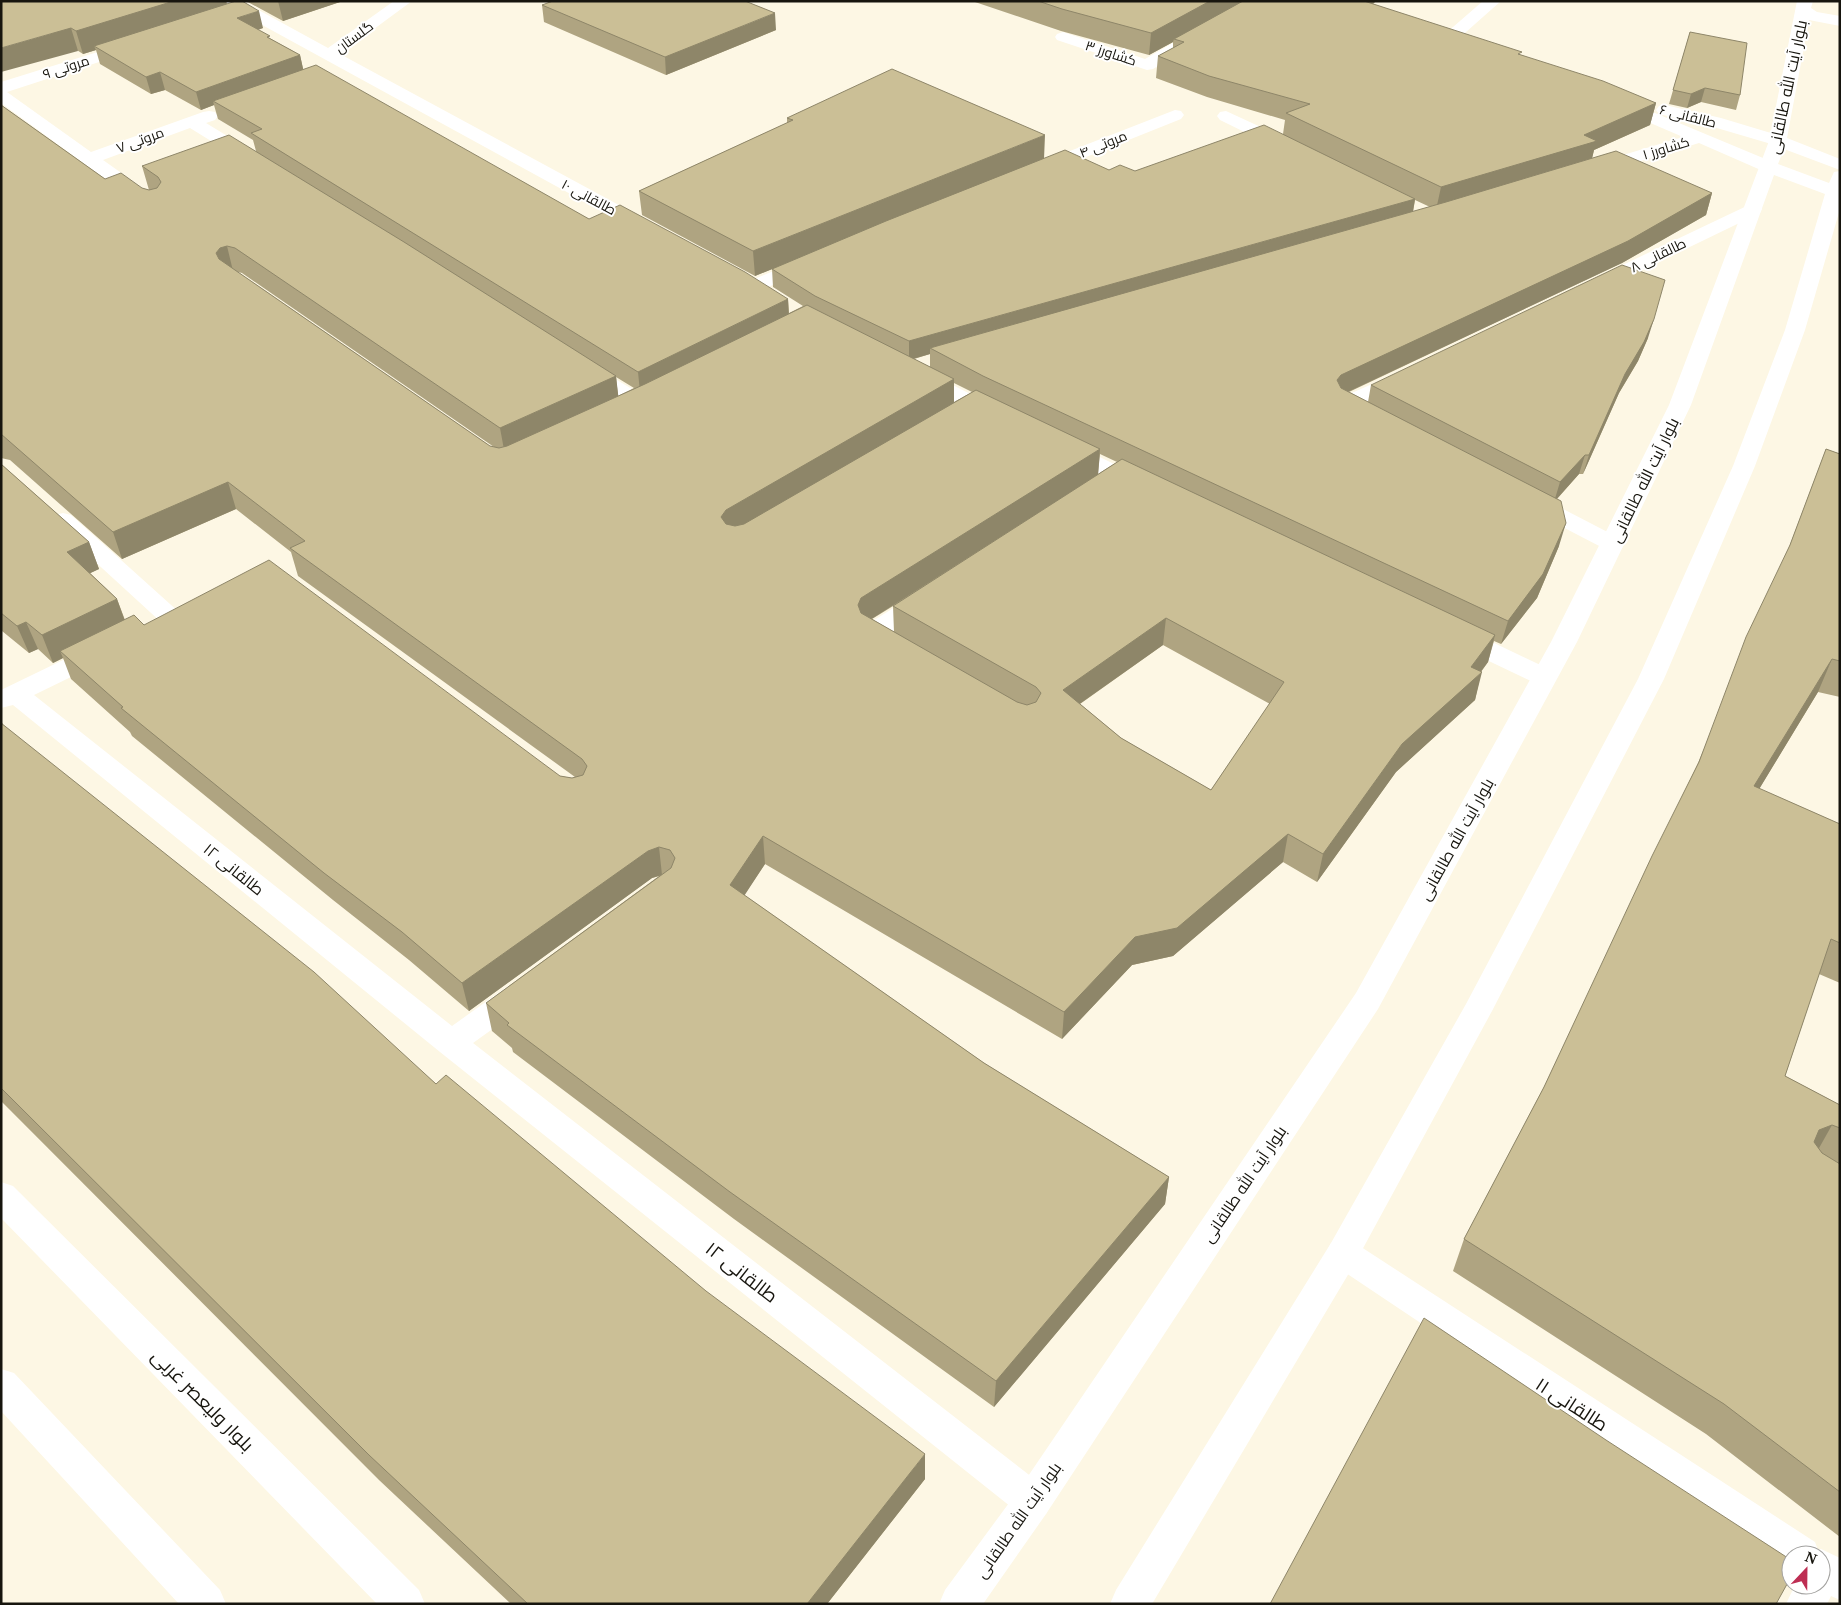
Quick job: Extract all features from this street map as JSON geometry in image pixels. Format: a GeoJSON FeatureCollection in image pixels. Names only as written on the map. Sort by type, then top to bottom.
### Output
{"type":"FeatureCollection","features":[{"type":"Feature","properties":{"kind":"street","name":"گلستان"},"geometry":{"type":"LineString","coordinates":[[334,64],[404,1]]}},
{"type":"Feature","properties":{"kind":"street"},"geometry":{"type":"LineString","coordinates":[[1451,37],[1493,1]]}},
{"type":"Feature","properties":{"kind":"street"},"geometry":{"type":"LineString","coordinates":[[1804,6],[1812,16],[1840,21]]}},
{"type":"Feature","properties":{"kind":"street","name":"بلوار آیت الله طالقانی"},"geometry":{"type":"LineString","coordinates":[[959,1604],[1033,1501],[1367,1001],[1544,677],[1613,544],[1680,404],[1778,141],[1804,6]]}},
{"type":"Feature","properties":{"kind":"street","name":"طالقانی ۱۰"},"geometry":{"type":"LineString","coordinates":[[233,9],[658,234]]}},
{"type":"Feature","properties":{"kind":"street","name":"کشاورز ۳"},"geometry":{"type":"LineString","coordinates":[[1064,38],[1147,65],[1206,31]]}},
{"type":"Feature","properties":{"kind":"street"},"geometry":{"type":"LineString","coordinates":[[1432,32],[1470,44]]}},
{"type":"Feature","properties":{"kind":"street","name":"مروتی ۹"},"geometry":{"type":"LineString","coordinates":[[1,88],[151,40]]}},
{"type":"Feature","properties":{"kind":"street"},"geometry":{"type":"LineString","coordinates":[[1,95],[157,207]]}},
{"type":"Feature","properties":{"kind":"street","name":"طالقانی ۶"},"geometry":{"type":"LineString","coordinates":[[1607,97],[1715,122],[1778,141],[1839,182],[1768,167],[1607,97]]}},
{"type":"Feature","properties":{"kind":"street","name":"مروتی ۷"},"geometry":{"type":"LineString","coordinates":[[88,159],[228,108]]}},
{"type":"Feature","properties":{"kind":"street","name":"مروتی ۴"},"geometry":{"type":"LineString","coordinates":[[1021,177],[1175,115]]}},
{"type":"Feature","properties":{"kind":"street"},"geometry":{"type":"LineString","coordinates":[[1226,116],[1304,154]]}},
{"type":"Feature","properties":{"kind":"street"},"geometry":{"type":"LineString","coordinates":[[192,122],[267,168]]}},
{"type":"Feature","properties":{"kind":"street","name":"کشاورز ۱"},"geometry":{"type":"LineString","coordinates":[[1580,174],[1698,138]]}},
{"type":"Feature","properties":{"kind":"street"},"geometry":{"type":"LineString","coordinates":[[1130,1604],[1343,1253],[1477,1011],[1651,679],[1744,466],[1794,330],[1839,182]]}},
{"type":"Feature","properties":{"kind":"street","name":"طالقانی ۸"},"geometry":{"type":"LineString","coordinates":[[1576,294],[1753,209]]}},
{"type":"Feature","properties":{"kind":"street"},"geometry":{"type":"LineString","coordinates":[[777,300],[745,281],[825,256]]}},
{"type":"Feature","properties":{"kind":"street"},"geometry":{"type":"LineString","coordinates":[[936,360],[907,369],[965,410],[1010,422]]}},
{"type":"Feature","properties":{"kind":"street"},"geometry":{"type":"LineString","coordinates":[[573,361],[639,403]]}},
{"type":"Feature","properties":{"kind":"street"},"geometry":{"type":"LineString","coordinates":[[1372,417],[1346,404],[1417,370]]}},
{"type":"Feature","properties":{"kind":"street"},"geometry":{"type":"LineString","coordinates":[[1046,440],[1153,492]]}},
{"type":"Feature","properties":{"kind":"street"},"geometry":{"type":"LineString","coordinates":[[1093,490],[1117,475]]}},
{"type":"Feature","properties":{"kind":"street"},"geometry":{"type":"LineString","coordinates":[[1510,490],[1613,544]]}},
{"type":"Feature","properties":{"kind":"street"},"geometry":{"type":"LineString","coordinates":[[46,505],[180,614],[146,630]]}},
{"type":"Feature","properties":{"kind":"street"},"geometry":{"type":"LineString","coordinates":[[914,658],[872,633],[946,586]]}},
{"type":"Feature","properties":{"kind":"street"},"geometry":{"type":"LineString","coordinates":[[1438,626],[1544,677]]}},
{"type":"Feature","properties":{"kind":"street"},"geometry":{"type":"LineString","coordinates":[[9,697],[120,643]]}},
{"type":"Feature","properties":{"kind":"street","name":"طالقانی ۱۲"},"geometry":{"type":"LineString","coordinates":[[9,697],[1033,1501]]}},
{"type":"Feature","properties":{"kind":"street"},"geometry":{"type":"LineString","coordinates":[[451,1043],[538,980]]}},
{"type":"Feature","properties":{"kind":"street","name":"بلوار ولیعصر غربی"},"geometry":{"type":"LineString","coordinates":[[1,1196],[405,1604]]}},
{"type":"Feature","properties":{"kind":"street","name":"طالقانی ۱۱"},"geometry":{"type":"LineString","coordinates":[[1343,1253],[1781,1546]]}},
{"type":"Feature","properties":{"kind":"street"},"geometry":{"type":"LineString","coordinates":[[1,1386],[206,1604]]}},
{"type":"Feature","properties":{"kind":"building"},"geometry":{"type":"Polygon","coordinates":[[[1,1],[174,1],[76,31],[71,28],[1,48],[1,1]]]}},
{"type":"Feature","properties":{"kind":"building"},"geometry":{"type":"Polygon","coordinates":[[[236,1],[242,1],[259,11],[237,18],[300,55],[196,92],[160,72],[146,77],[94,46],[236,1]]]}},
{"type":"Feature","properties":{"kind":"building"},"geometry":{"type":"Polygon","coordinates":[[[553,1],[745,1],[775,13],[665,57],[542,5],[553,1]]]}},
{"type":"Feature","properties":{"kind":"building"},"geometry":{"type":"Polygon","coordinates":[[[1038,1],[1210,1],[1151,33],[1038,1]]]}},
{"type":"Feature","properties":{"kind":"building"},"geometry":{"type":"Polygon","coordinates":[[[1243,1],[1364,1],[1522,52],[1518,54],[1603,81],[1656,103],[1584,135],[1597,141],[1441,187],[1286,113],[1310,104],[1209,76],[1158,56],[1184,42],[1174,39],[1243,1]]]}},
{"type":"Feature","properties":{"kind":"building"},"geometry":{"type":"Polygon","coordinates":[[[1690,32],[1747,43],[1740,95],[1705,88],[1691,94],[1673,90],[1690,32]]]}},
{"type":"Feature","properties":{"kind":"building"},"geometry":{"type":"Polygon","coordinates":[[[316,65],[589,219],[620,205],[745,272],[788,299],[638,372],[251,133],[262,129],[213,101],[316,65]]]}},
{"type":"Feature","properties":{"kind":"building"},"geometry":{"type":"Polygon","coordinates":[[[892,69],[1045,135],[753,251],[639,191],[793,120],[787,118],[892,69]]]}},
{"type":"Feature","properties":{"kind":"building"},"geometry":{"type":"Polygon","coordinates":[[[1,105],[105,179],[121,173],[142,188],[149,190],[157,188],[161,182],[158,177],[142,166],[229,135],[404,242],[616,376],[500,428],[235,248],[227,246],[220,248],[216,253],[219,259],[490,446],[499,448],[507,446],[645,384],[807,305],[954,379],[726,510],[721,517],[726,524],[735,526],[744,524],[976,390],[1100,449],[861,598],[858,605],[861,613],[1017,702],[1027,705],[1036,702],[1041,693],[1036,687],[893,606],[1122,459],[1495,635],[1471,667],[1482,672],[1402,744],[1323,854],[1288,834],[1177,928],[1135,937],[1064,1012],[763,836],[730,885],[984,1063],[1169,1177],[996,1381],[730,1192],[507,1025],[509,1023],[486,1003],[671,868],[675,858],[670,850],[659,847],[648,851],[462,983],[402,932],[324,873],[121,708],[123,707],[60,651],[134,615],[144,625],[269,560],[560,776],[572,778],[583,775],[587,766],[582,759],[290,548],[305,541],[228,482],[113,532],[1,434],[1,105]],[[1166,618],[1063,690],[1121,738],[1211,790],[1284,682],[1166,618]]]}},
{"type":"Feature","properties":{"kind":"building"},"geometry":{"type":"Polygon","coordinates":[[[1264,125],[1415,199],[909,341],[815,296],[772,269],[886,221],[1065,150],[1109,170],[1120,165],[1135,171],[1264,125]]]}},
{"type":"Feature","properties":{"kind":"building"},"geometry":{"type":"Polygon","coordinates":[[[1616,151],[1712,193],[1628,241],[1341,375],[1337,380],[1341,388],[1561,501],[1566,523],[1543,574],[1508,621],[983,376],[930,348],[1446,202],[1616,151]]]}},
{"type":"Feature","properties":{"kind":"building"},"geometry":{"type":"Polygon","coordinates":[[[1622,265],[1665,280],[1654,319],[1644,342],[1625,374],[1589,455],[1585,455],[1560,482],[1371,385],[1622,265]]]}},
{"type":"Feature","properties":{"kind":"building"},"geometry":{"type":"Polygon","coordinates":[[[1826,449],[1840,454],[1840,661],[1832,659],[1754,786],[1840,824],[1840,943],[1831,939],[1785,1076],[1840,1105],[1840,1128],[1832,1125],[1819,1130],[1814,1142],[1822,1153],[1840,1164],[1840,1492],[1724,1404],[1464,1239],[1544,1087],[1652,856],[1699,762],[1746,637],[1790,545],[1826,449]]]}},
{"type":"Feature","properties":{"kind":"building"},"geometry":{"type":"Polygon","coordinates":[[[1,464],[89,542],[67,552],[117,599],[42,635],[26,622],[17,626],[1,613],[1,464]]]}},
{"type":"Feature","properties":{"kind":"building"},"geometry":{"type":"Polygon","coordinates":[[[1,723],[314,972],[436,1084],[446,1075],[706,1291],[925,1454],[807,1604],[528,1604],[369,1455],[1,1088],[1,723]]]}},
{"type":"Feature","properties":{"kind":"building"},"geometry":{"type":"Polygon","coordinates":[[[1424,1318],[1606,1440],[1781,1554],[1781,1595],[1776,1604],[1270,1604],[1424,1318]]]}}]}
